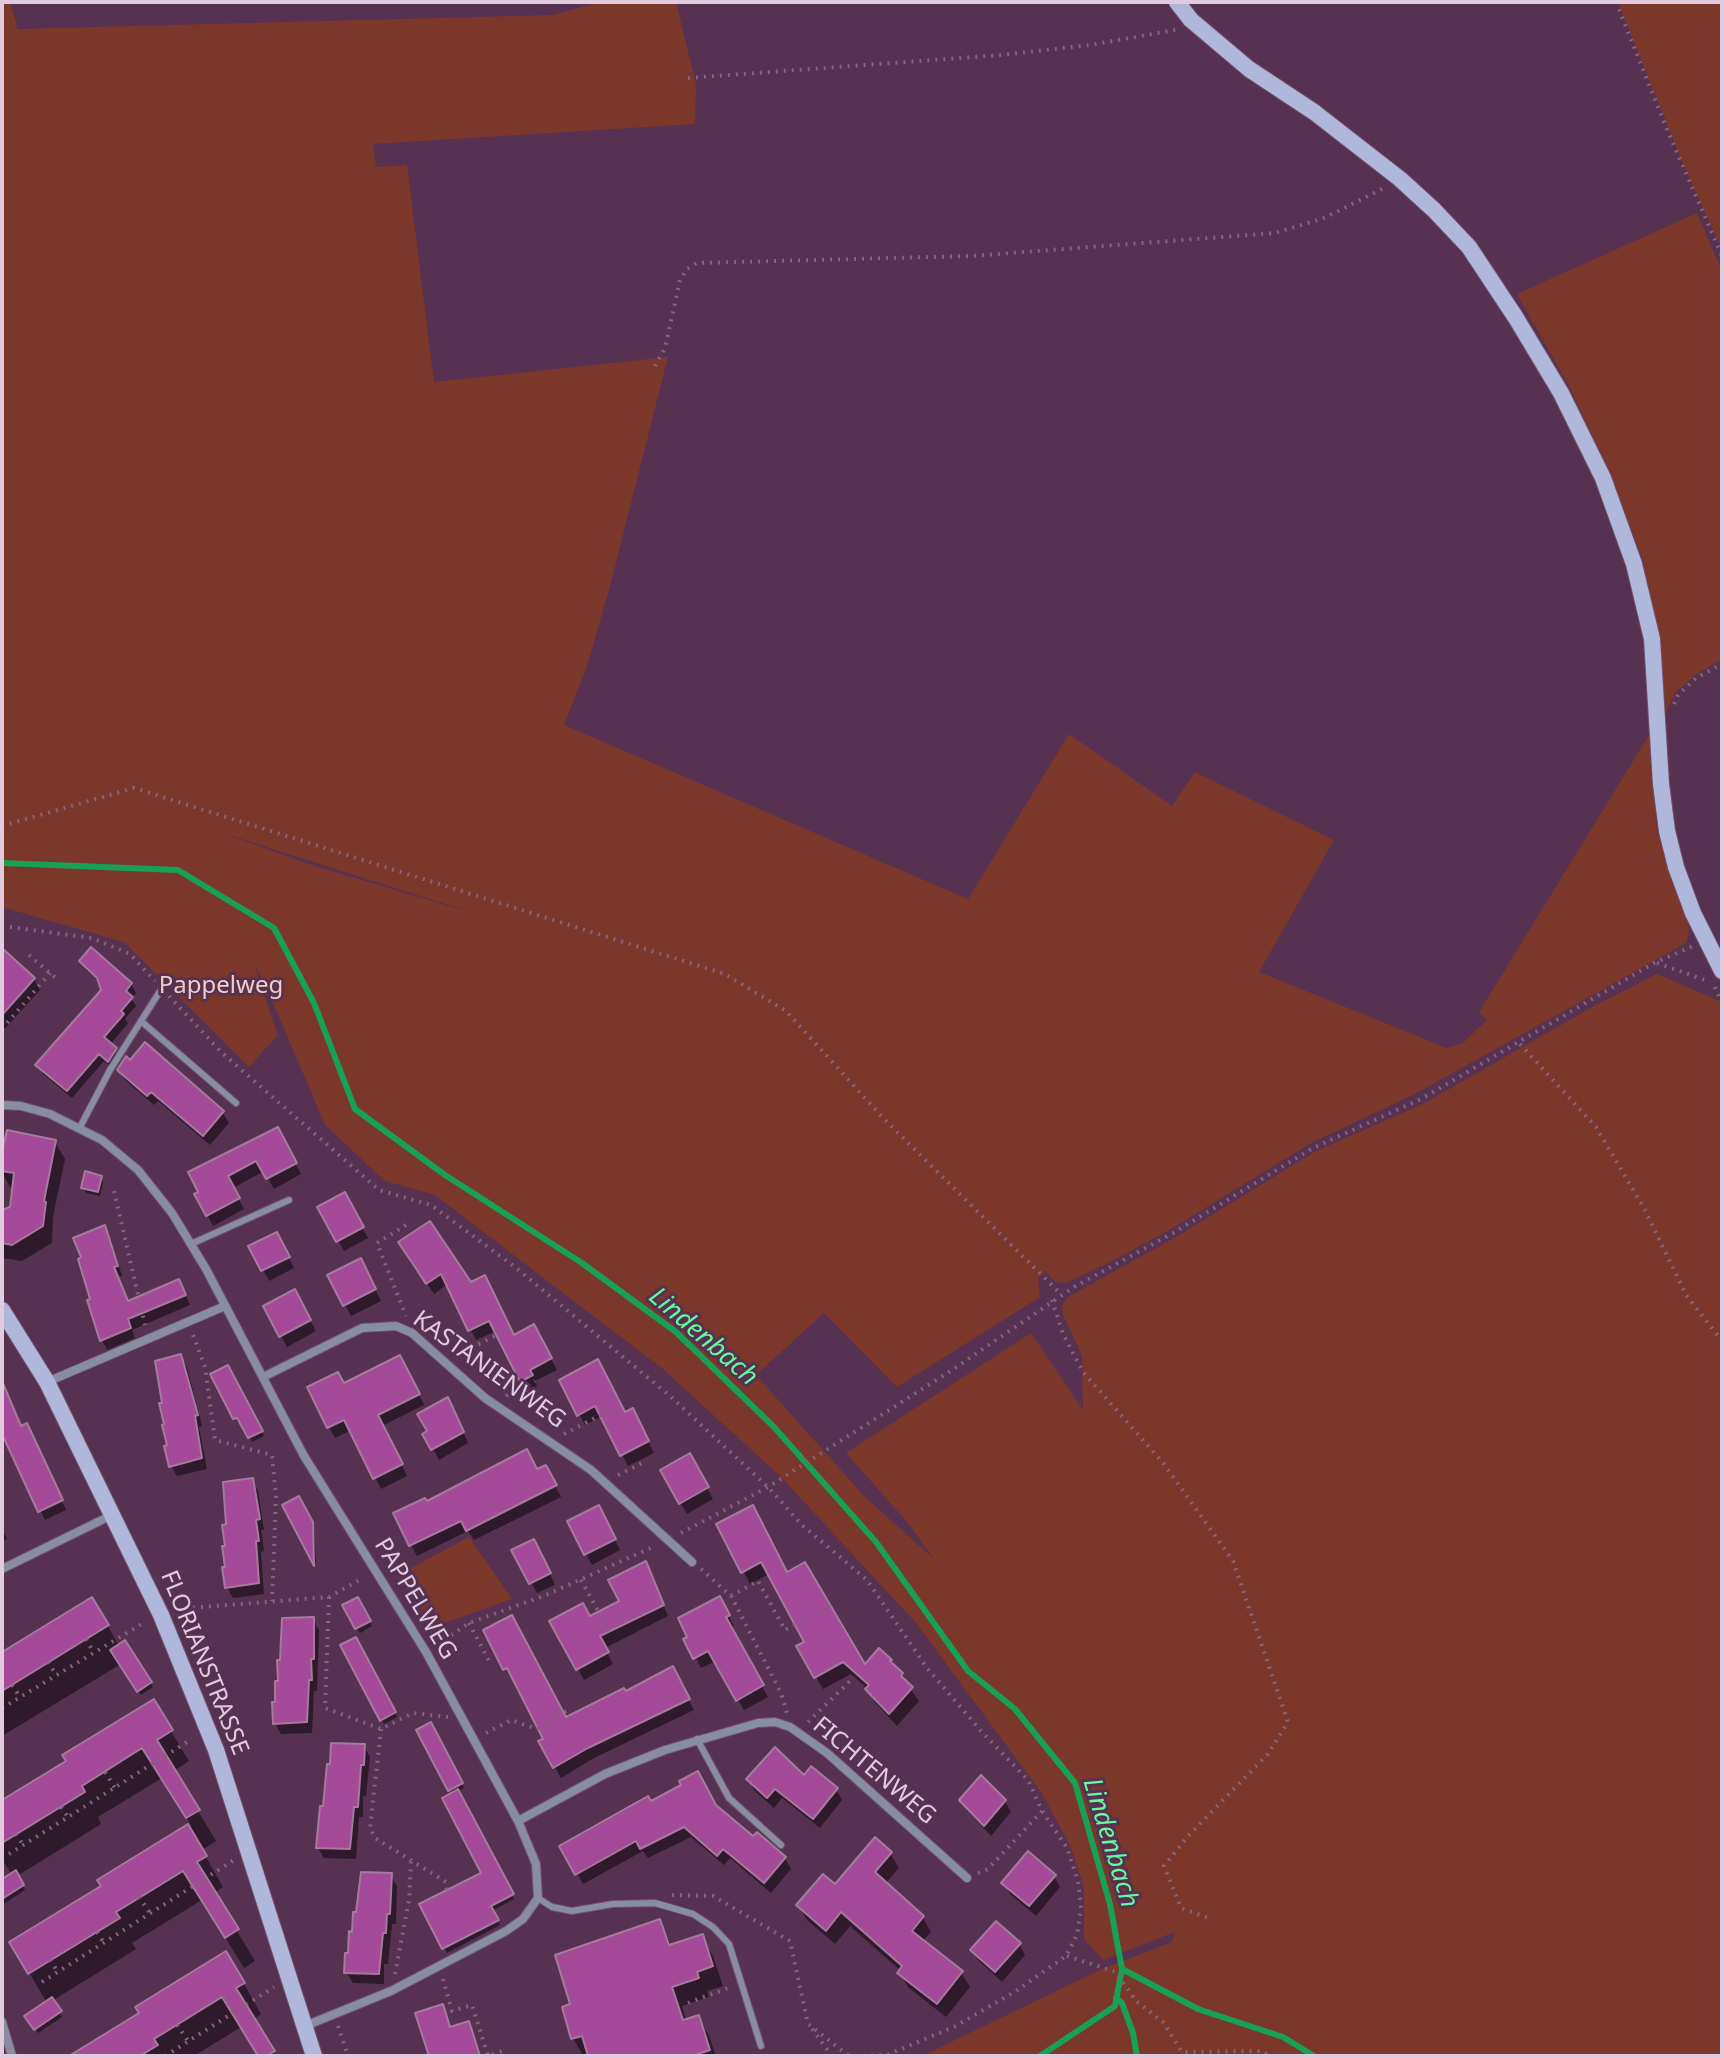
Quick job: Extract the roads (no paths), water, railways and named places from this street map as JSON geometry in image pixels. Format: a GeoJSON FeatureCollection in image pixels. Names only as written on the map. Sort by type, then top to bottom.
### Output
{"type":"FeatureCollection","features":[{"type":"Feature","properties":{"kind":"street"},"geometry":{"type":"LineString","coordinates":[[1177,2],[1191,20],[1249,69],[1314,112],[1400,179],[1434,210],[1469,247],[1561,393],[1603,478],[1634,564],[1652,639],[1667,831],[1676,867],[1705,941],[1722,971]]}},
{"type":"Feature","properties":{"kind":"street","name":"PAPPELWEG"},"geometry":{"type":"LineString","coordinates":[[2,1105],[21,1106],[50,1114],[102,1140],[138,1170],[163,1201],[191,1244],[304,1456],[426,1652],[518,1821],[536,1864],[538,1898]]}},
{"type":"Feature","properties":{"kind":"street"},"geometry":{"type":"LineString","coordinates":[[47,1382],[225,1306]]}},
{"type":"Feature","properties":{"kind":"street","name":"FLORIANSTRASSE"},"geometry":{"type":"LineString","coordinates":[[2,1310],[47,1382],[155,1600],[207,1729],[314,2056]]}},
{"type":"Feature","properties":{"kind":"street","name":"KASTANIENWEG"},"geometry":{"type":"LineString","coordinates":[[263,1377],[362,1328],[396,1326],[412,1333],[493,1403],[605,1482],[692,1562]]}},
{"type":"Feature","properties":{"kind":"street"},"geometry":{"type":"LineString","coordinates":[[2,1569],[113,1515]]}},
{"type":"Feature","properties":{"kind":"street","name":"FICHTENWEG"},"geometry":{"type":"LineString","coordinates":[[518,1821],[605,1774],[697,1739],[758,1723],[775,1722],[794,1730],[827,1753],[967,1878]]}},
{"type":"Feature","properties":{"kind":"street"},"geometry":{"type":"LineString","coordinates":[[305,2026],[391,1991],[506,1931],[523,1919],[538,1898]]}},
{"type":"Feature","properties":{"kind":"street"},"geometry":{"type":"LineString","coordinates":[[2,2022],[12,2056]]}},
{"type":"Feature","properties":{"kind":"lane"},"geometry":{"type":"LineString","coordinates":[[80,1127],[110,1070],[162,988]]}},
{"type":"Feature","properties":{"kind":"lane"},"geometry":{"type":"LineString","coordinates":[[142,1022],[236,1103]]}},
{"type":"Feature","properties":{"kind":"lane"},"geometry":{"type":"LineString","coordinates":[[191,1244],[289,1200]]}},
{"type":"Feature","properties":{"kind":"lane"},"geometry":{"type":"LineString","coordinates":[[697,1739],[729,1798],[781,1845]]}},
{"type":"Feature","properties":{"kind":"lane"},"geometry":{"type":"LineString","coordinates":[[538,1898],[552,1907],[572,1911],[643,1903],[674,1906],[713,1927],[729,1944],[761,2046]]}},
{"type":"Feature","properties":{"kind":"waterway","name":"Lindenbach"},"geometry":{"type":"LineString","coordinates":[[2,863],[178,870],[274,928],[314,1003],[355,1109],[445,1175],[582,1263],[676,1332],[774,1427],[876,1542],[968,1671],[1015,1709],[1075,1783],[1110,1904],[1122,1969],[1115,2006],[1040,2056]]}},
{"type":"Feature","properties":{"kind":"waterway"},"geometry":{"type":"LineString","coordinates":[[1122,1969],[1198,2009],[1283,2037],[1314,2056]]}},
{"type":"Feature","properties":{"kind":"waterway"},"geometry":{"type":"LineString","coordinates":[[1116,1998],[1122,2003],[1133,2033],[1137,2056]]}},
{"type":"Feature","properties":{"kind":"park label","name":"Pappelweg"},"geometry":{"type":"Point","coordinates":[221,986]}}]}
